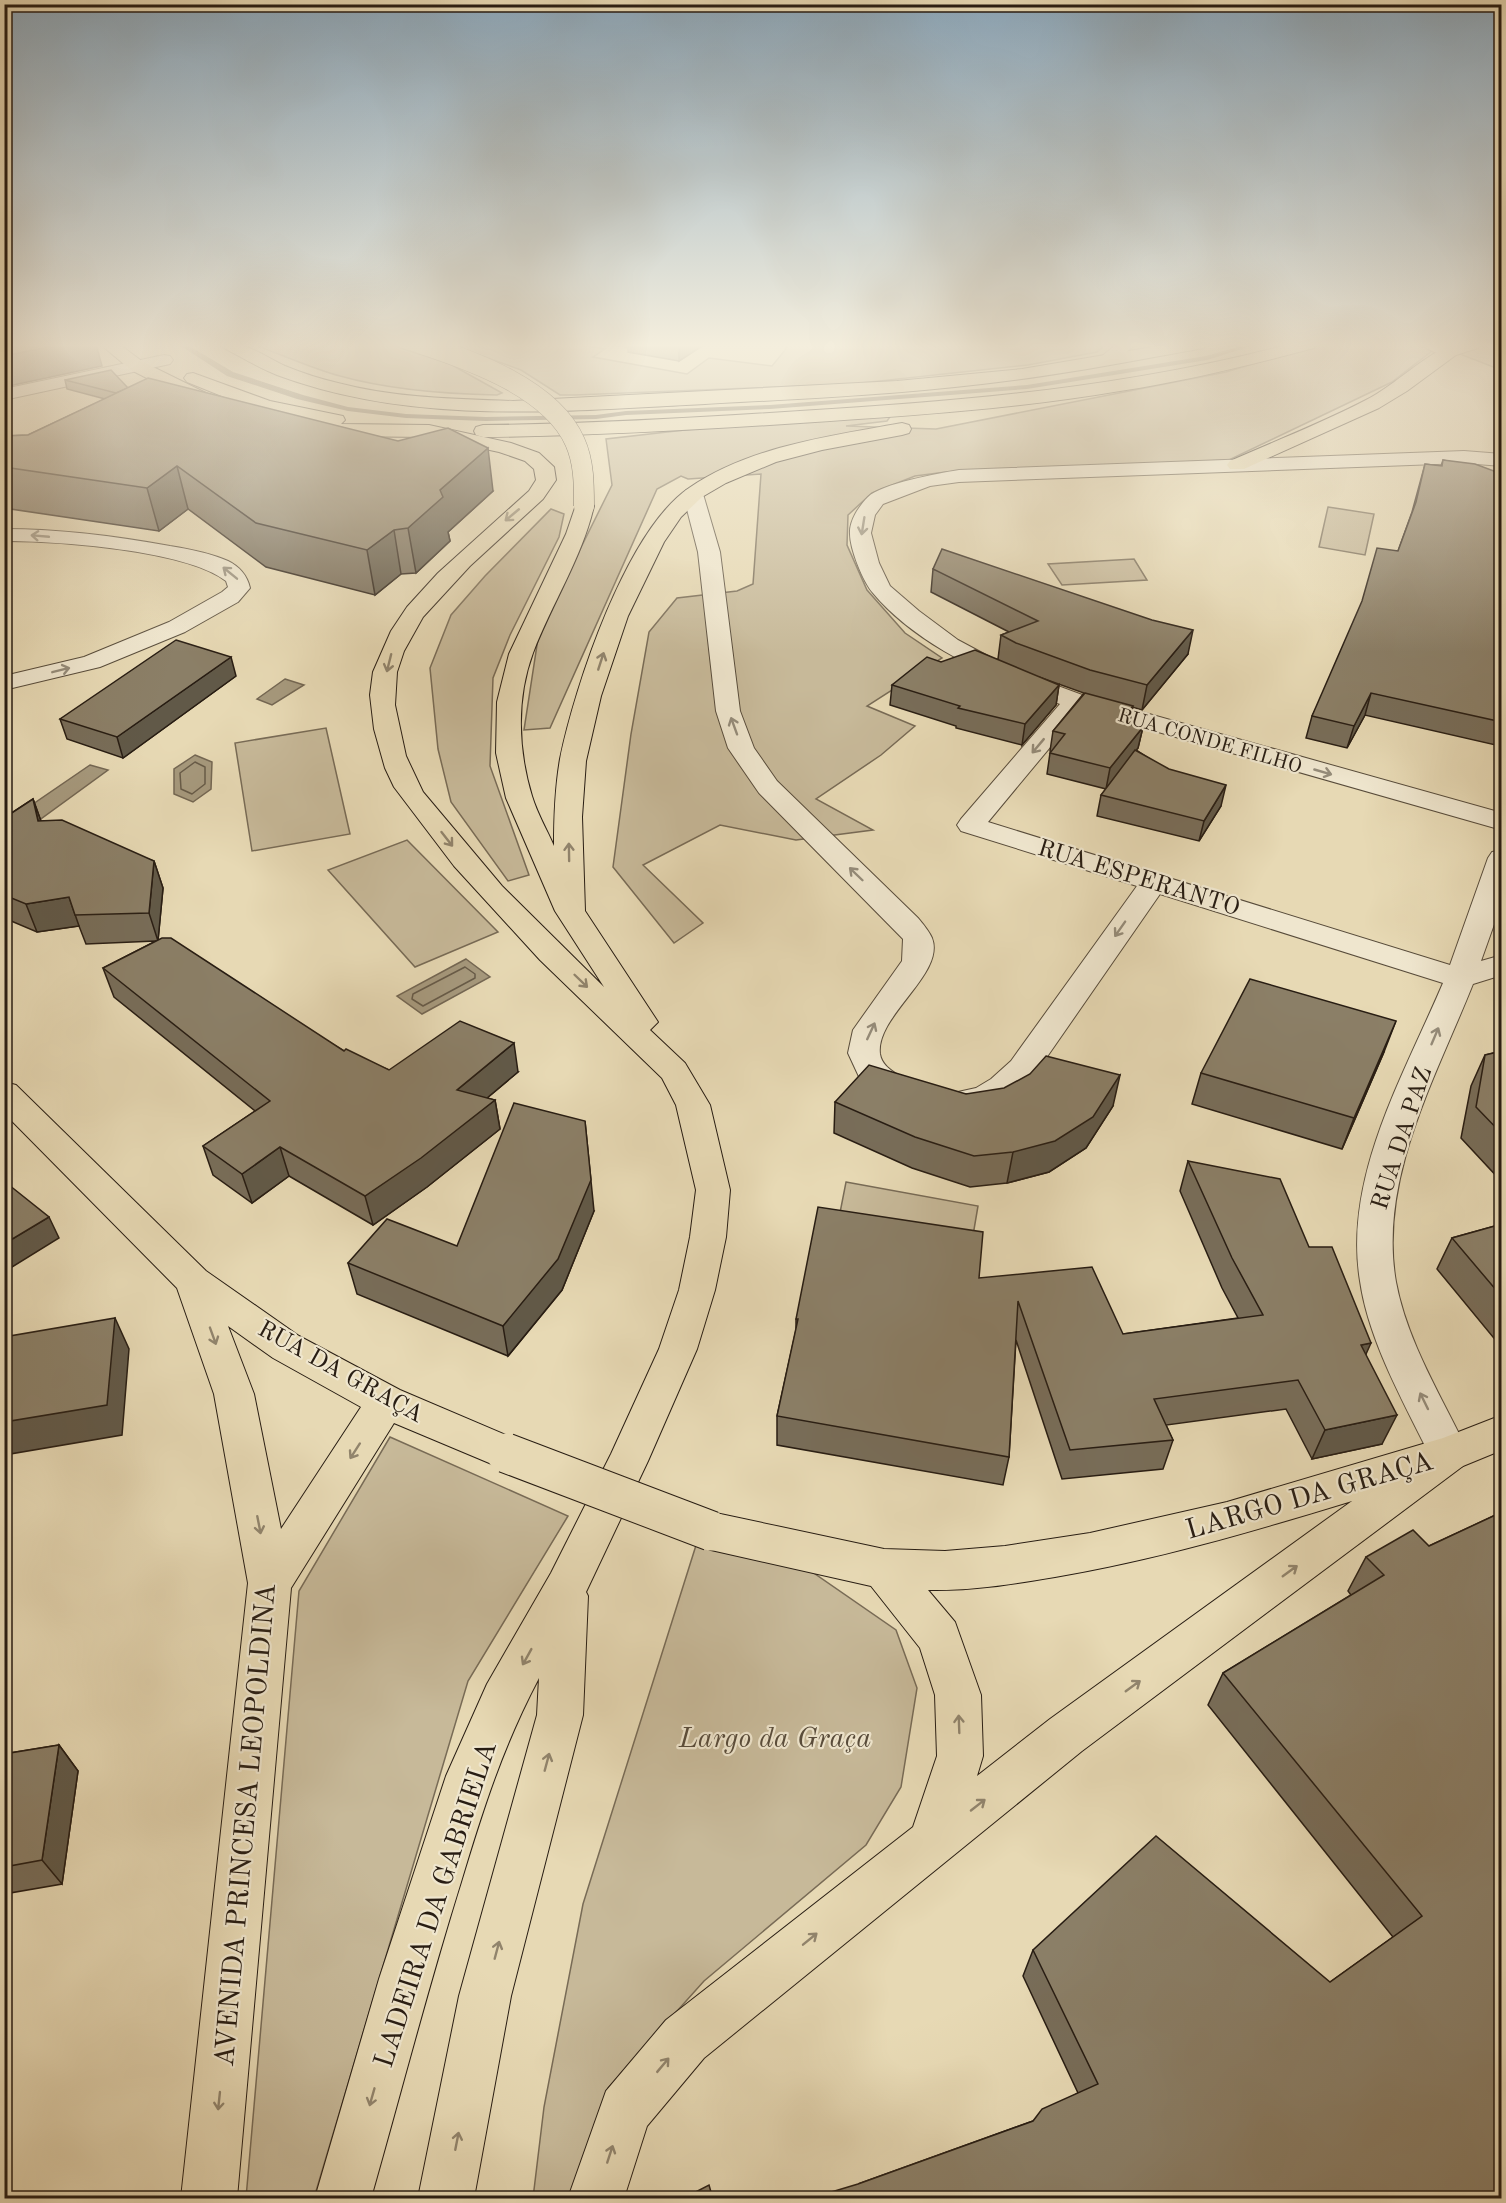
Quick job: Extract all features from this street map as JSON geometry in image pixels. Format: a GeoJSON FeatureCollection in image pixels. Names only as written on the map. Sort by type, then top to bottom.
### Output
{"type":"FeatureCollection","features":[{"type":"Feature","properties":{"kind":"main road","name":"LADEIRA DA GABRIELA"},"geometry":{"type":"LineString","coordinates":[[343,2199],[405,1979],[470,1776],[503,1700],[566,1587],[628,1461],[678,1349],[698,1290],[708,1236],[713,1190],[693,1105],[674,1071],[507,910],[452,846],[405,785],[387,734],[382,695],[390,657],[404,626],[431,592],[491,533],[539,492],[546,480],[544,467],[532,457],[503,447]]}},
{"type":"Feature","properties":{"kind":"main road"},"geometry":{"type":"LineString","coordinates":[[577,447],[584,478],[584,506],[577,534],[521,654],[510,702],[508,753],[519,798],[570,911],[674,1071]]}},
{"type":"Feature","properties":{"kind":"main road"},"geometry":{"type":"LineString","coordinates":[[570,911],[568,823],[573,761],[587,706],[622,601],[666,520],[693,494],[722,477],[796,450],[811,447]]}},
{"type":"Feature","properties":{"kind":"main road"},"geometry":{"type":"LineString","coordinates":[[1237,465],[1279,447]]}},
{"type":"Feature","properties":{"kind":"main road"},"geometry":{"type":"LineString","coordinates":[[1285,447],[1285,457],[1304,463]]}},
{"type":"Feature","properties":{"kind":"main road","name":"RUA DA GRAÇA"},"geometry":{"type":"LineString","coordinates":[[4,1093],[193,1281],[286,1347],[386,1402],[506,1453],[711,1531]]}},
{"type":"Feature","properties":{"kind":"main road","name":"AVENIDA PRINCESA LEOPOLDINA"},"geometry":{"type":"LineString","coordinates":[[193,1281],[234,1394],[270,1583],[209,2199]]}},
{"type":"Feature","properties":{"kind":"main road"},"geometry":{"type":"LineString","coordinates":[[270,1583],[386,1402]]}},
{"type":"Feature","properties":{"kind":"main road"},"geometry":{"type":"LineString","coordinates":[[1449,1454],[1502,1432]]}},
{"type":"Feature","properties":{"kind":"main road","name":"LARGO DA GRAÇA"},"geometry":{"type":"LineString","coordinates":[[711,1531],[884,1569],[955,1570],[1005,1566],[1090,1552],[1227,1521],[1449,1454]]}},
{"type":"Feature","properties":{"kind":"main road","name":"LARGO DA GRAÇA"},"geometry":{"type":"LineString","coordinates":[[932,1841],[1066,1735],[1449,1454]]}},
{"type":"Feature","properties":{"kind":"main road"},"geometry":{"type":"LineString","coordinates":[[596,2199],[625,2110],[685,2039],[932,1841],[960,1756],[958,1695],[939,1637],[884,1569]]}},
{"type":"Feature","properties":{"kind":"main road","name":"LADEIRA DA GABRIELA"},"geometry":{"type":"LineString","coordinates":[[446,2199],[485,1996],[560,1715],[566,1587]]}},
{"type":"Feature","properties":{"kind":"street","name":"RUA CONDE FILHO"},"geometry":{"type":"LineString","coordinates":[[1502,460],[1464,457],[959,476],[926,481],[902,488],[876,500],[865,515],[861,533],[868,563],[881,589],[911,616],[950,645],[1003,674],[1076,701],[1502,822]]}},
{"type":"Feature","properties":{"kind":"street"},"geometry":{"type":"LineString","coordinates":[[693,494],[709,552],[728,711],[741,748],[768,787],[908,925],[918,939],[917,962],[869,1030],[864,1053],[872,1073],[896,1090],[932,1100],[969,1102],[1000,1091],[1022,1069],[1154,882]]}},
{"type":"Feature","properties":{"kind":"street"},"geometry":{"type":"LineString","coordinates":[[4,536],[33,535],[119,544],[189,556],[221,566],[237,578],[239,588],[230,597],[147,641],[92,662],[4,683]]}},
{"type":"Feature","properties":{"kind":"street","name":"RUA ESPERANTO"},"geometry":{"type":"LineString","coordinates":[[1076,701],[971,825],[1460,978]]}},
{"type":"Feature","properties":{"kind":"street","name":"RUA DA PAZ"},"geometry":{"type":"LineString","coordinates":[[1449,1454],[1402,1355],[1377,1281],[1374,1224],[1383,1180],[1409,1098],[1460,978],[1502,858]]}},
{"type":"Feature","properties":{"kind":"street"},"geometry":{"type":"LineString","coordinates":[[1460,978],[1502,965]]}},
{"type":"Feature","properties":{"kind":"green space"},"geometry":{"type":"Polygon","coordinates":[[[607,447],[1257,447],[1229,460],[946,472],[915,476],[872,493],[848,515],[847,545],[867,590],[905,633],[942,658],[867,706],[915,726],[881,755],[816,799],[873,830],[796,840],[720,825],[643,865],[703,923],[674,943],[613,867],[631,734],[649,632],[677,598],[737,591],[753,584],[761,474],[688,479],[681,476],[657,489],[550,728],[524,730],[539,632],[612,485],[607,447]]]}},
{"type":"Feature","properties":{"kind":"green space"},"geometry":{"type":"Polygon","coordinates":[[[1328,507],[1374,514],[1365,555],[1319,547],[1328,507]]]}},
{"type":"Feature","properties":{"kind":"green space"},"geometry":{"type":"Polygon","coordinates":[[[551,509],[564,514],[559,537],[510,635],[493,678],[490,766],[529,875],[508,881],[451,802],[438,749],[430,668],[451,615],[485,576],[551,509]]]}},
{"type":"Feature","properties":{"kind":"green space"},"geometry":{"type":"Polygon","coordinates":[[[1134,559],[1147,580],[1062,585],[1048,564],[1134,559]]]}},
{"type":"Feature","properties":{"kind":"green space"},"geometry":{"type":"Polygon","coordinates":[[[326,728],[350,834],[252,851],[235,743],[326,728]]]}},
{"type":"Feature","properties":{"kind":"green space"},"geometry":{"type":"Polygon","coordinates":[[[407,840],[498,932],[415,967],[328,870],[407,840]]]}},
{"type":"Feature","properties":{"kind":"green space"},"geometry":{"type":"Polygon","coordinates":[[[846,1182],[978,1206],[970,1253],[837,1228],[846,1182]]]}},
{"type":"Feature","properties":{"kind":"green space"},"geometry":{"type":"Polygon","coordinates":[[[390,1437],[568,1516],[468,1681],[314,2198],[246,2198],[299,1591],[390,1437]]]}},
{"type":"Feature","properties":{"kind":"green space","name":"Largo da Graça"},"geometry":{"type":"Polygon","coordinates":[[[698,1539],[802,1565],[896,1630],[917,1688],[901,1787],[866,1845],[704,1981],[608,2088],[588,2198],[533,2198],[544,2107],[583,1904],[698,1539]]]}},
{"type":"Feature","properties":{"kind":"water"},"geometry":{"type":"Polygon","coordinates":[[[285,679],[304,685],[272,705],[257,699],[285,679]]]}},
{"type":"Feature","properties":{"kind":"water"},"geometry":{"type":"Polygon","coordinates":[[[195,755],[212,762],[211,789],[193,802],[174,794],[174,769],[195,755]]]}},
{"type":"Feature","properties":{"kind":"water"},"geometry":{"type":"Polygon","coordinates":[[[90,765],[108,770],[5,845],[4,824],[90,765]]]}},
{"type":"Feature","properties":{"kind":"water"},"geometry":{"type":"Polygon","coordinates":[[[466,959],[490,977],[422,1014],[397,996],[466,959]]]}},
{"type":"Feature","properties":{"kind":"building"},"geometry":{"type":"Polygon","coordinates":[[[4,447],[488,448],[440,490],[443,497],[408,528],[394,530],[367,550],[256,523],[177,466],[147,488],[4,467],[4,447]]]}},
{"type":"Feature","properties":{"kind":"building"},"geometry":{"type":"Polygon","coordinates":[[[1443,460],[1475,464],[1502,474],[1502,722],[1371,693],[1354,726],[1312,716],[1362,601],[1377,548],[1398,551],[1416,502],[1425,464],[1442,466],[1443,460]]]}},
{"type":"Feature","properties":{"kind":"building"},"geometry":{"type":"Polygon","coordinates":[[[942,549],[1152,620],[1193,630],[1147,685],[1090,670],[1016,643],[1001,635],[1038,621],[933,569],[942,549]]]}},
{"type":"Feature","properties":{"kind":"building"},"geometry":{"type":"Polygon","coordinates":[[[176,640],[231,657],[117,737],[60,719],[176,640]]]}},
{"type":"Feature","properties":{"kind":"building"},"geometry":{"type":"Polygon","coordinates":[[[975,650],[1059,685],[1025,724],[958,708],[960,706],[892,685],[927,657],[941,662],[975,650]]]}},
{"type":"Feature","properties":{"kind":"building"},"geometry":{"type":"Polygon","coordinates":[[[1085,693],[1133,706],[1120,722],[1143,727],[1110,768],[1050,753],[1065,734],[1053,731],[1085,693]]]}},
{"type":"Feature","properties":{"kind":"building"},"geometry":{"type":"Polygon","coordinates":[[[1135,750],[1169,769],[1226,785],[1204,821],[1101,795],[1135,750]]]}},
{"type":"Feature","properties":{"kind":"building"},"geometry":{"type":"Polygon","coordinates":[[[33,799],[38,821],[62,820],[154,861],[149,913],[75,915],[69,897],[26,904],[4,895],[4,818],[33,799]]]}},
{"type":"Feature","properties":{"kind":"building"},"geometry":{"type":"Polygon","coordinates":[[[162,938],[171,938],[344,1051],[346,1049],[389,1070],[460,1021],[514,1043],[457,1090],[495,1100],[421,1158],[365,1196],[280,1147],[242,1174],[203,1146],[270,1101],[103,968],[162,938]]]}},
{"type":"Feature","properties":{"kind":"building"},"geometry":{"type":"Polygon","coordinates":[[[1250,979],[1396,1021],[1354,1118],[1201,1073],[1250,979]]]}},
{"type":"Feature","properties":{"kind":"building"},"geometry":{"type":"Polygon","coordinates":[[[1502,1051],[1502,1134],[1476,1107],[1485,1055],[1502,1051]]]}},
{"type":"Feature","properties":{"kind":"building"},"geometry":{"type":"Polygon","coordinates":[[[1046,1056],[1120,1075],[1093,1117],[1055,1141],[1013,1152],[974,1156],[915,1137],[835,1102],[869,1065],[966,1094],[1004,1088],[1030,1074],[1046,1056]]]}},
{"type":"Feature","properties":{"kind":"building"},"geometry":{"type":"Polygon","coordinates":[[[514,1103],[585,1121],[591,1180],[558,1259],[503,1326],[348,1263],[387,1219],[457,1246],[514,1103]]]}},
{"type":"Feature","properties":{"kind":"building"},"geometry":{"type":"Polygon","coordinates":[[[1188,1161],[1280,1179],[1309,1247],[1332,1247],[1371,1343],[1361,1345],[1397,1415],[1325,1430],[1298,1380],[1154,1399],[1173,1440],[1070,1450],[1018,1301],[1009,1457],[777,1416],[798,1319],[796,1319],[818,1207],[983,1232],[979,1278],[1092,1267],[1123,1334],[1263,1315],[1232,1258],[1188,1161]]]}},
{"type":"Feature","properties":{"kind":"building"},"geometry":{"type":"Polygon","coordinates":[[[4,1181],[49,1217],[4,1244],[4,1181]]]}},
{"type":"Feature","properties":{"kind":"building"},"geometry":{"type":"Polygon","coordinates":[[[1502,1224],[1502,1297],[1452,1238],[1502,1224]]]}},
{"type":"Feature","properties":{"kind":"building"},"geometry":{"type":"Polygon","coordinates":[[[115,1318],[107,1405],[4,1422],[4,1337],[115,1318]]]}},
{"type":"Feature","properties":{"kind":"building"},"geometry":{"type":"Polygon","coordinates":[[[1502,1512],[1502,2028],[1497,2031],[1502,2037],[1502,2199],[808,2199],[858,2184],[1033,2121],[1042,2109],[1098,2084],[1033,1950],[1156,1836],[1330,1982],[1422,1916],[1223,1673],[1384,1575],[1366,1557],[1413,1530],[1429,1546],[1502,1512]]]}},
{"type":"Feature","properties":{"kind":"building"},"geometry":{"type":"Polygon","coordinates":[[[59,1745],[42,1860],[4,1867],[4,1754],[59,1745]]]}},
{"type":"Feature","properties":{"kind":"building"},"geometry":{"type":"Polygon","coordinates":[[[709,2185],[713,2199],[682,2199],[709,2185]]]}}]}
